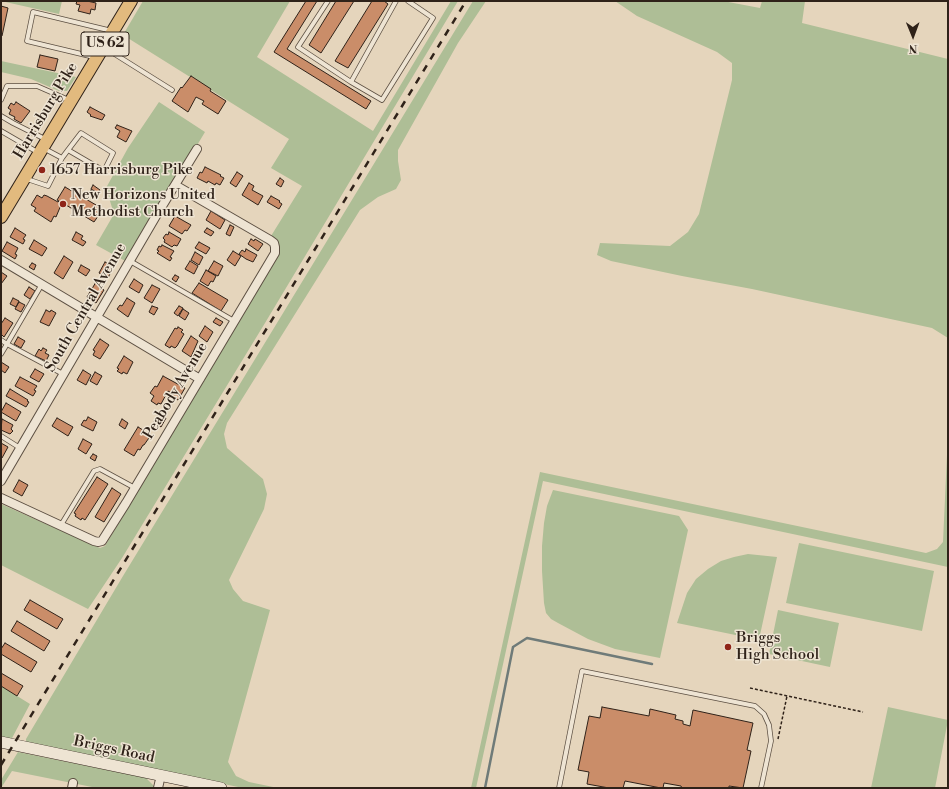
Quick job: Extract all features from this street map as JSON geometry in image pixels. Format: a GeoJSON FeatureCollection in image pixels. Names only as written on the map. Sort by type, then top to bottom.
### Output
{"type":"FeatureCollection","features":[{"type":"Feature","properties":{"kind":"main road","name":"Harrisburg Pike"},"geometry":{"type":"LineString","coordinates":[[1,217],[130,1]]}},
{"type":"Feature","properties":{"kind":"street","name":"South Central Avenue"},"geometry":{"type":"LineString","coordinates":[[1,481],[197,149]]}},
{"type":"Feature","properties":{"kind":"street","name":"Peabody Avenue"},"geometry":{"type":"LineString","coordinates":[[60,526],[94,541],[102,541],[275,254],[276,247],[270,240],[175,185]]}},
{"type":"Feature","properties":{"kind":"street"},"geometry":{"type":"LineString","coordinates":[[1,260],[200,379]]}},
{"type":"Feature","properties":{"kind":"street"},"geometry":{"type":"LineString","coordinates":[[1,498],[60,526]]}},
{"type":"Feature","properties":{"kind":"street","name":"Briggs Road"},"geometry":{"type":"LineString","coordinates":[[1,742],[221,788]]}},
{"type":"Feature","properties":{"kind":"street"},"geometry":{"type":"LineString","coordinates":[[158,788],[161,776]]}},
{"type":"Feature","properties":{"kind":"lane"},"geometry":{"type":"LineString","coordinates":[[328,1],[298,47],[351,82],[382,100],[433,18],[408,1]]}},
{"type":"Feature","properties":{"kind":"lane"},"geometry":{"type":"LineString","coordinates":[[351,82],[396,1]]}},
{"type":"Feature","properties":{"kind":"lane"},"geometry":{"type":"LineString","coordinates":[[97,58],[27,41],[33,12],[113,31]]}},
{"type":"Feature","properties":{"kind":"lane"},"geometry":{"type":"LineString","coordinates":[[103,47],[172,90]]}},
{"type":"Feature","properties":{"kind":"lane"},"geometry":{"type":"LineString","coordinates":[[1,100],[7,86],[37,86],[71,101]]}},
{"type":"Feature","properties":{"kind":"lane"},"geometry":{"type":"LineString","coordinates":[[1,116],[13,123],[43,147],[62,158]]}},
{"type":"Feature","properties":{"kind":"lane"},"geometry":{"type":"LineString","coordinates":[[1,131],[43,147]]}},
{"type":"Feature","properties":{"kind":"lane"},"geometry":{"type":"LineString","coordinates":[[24,178],[48,186],[62,158],[68,150],[81,133],[113,153],[104,171],[68,150]]}},
{"type":"Feature","properties":{"kind":"lane"},"geometry":{"type":"LineString","coordinates":[[130,261],[234,321]]}},
{"type":"Feature","properties":{"kind":"lane"},"geometry":{"type":"LineString","coordinates":[[1,354],[43,284]]}},
{"type":"Feature","properties":{"kind":"lane"},"geometry":{"type":"LineString","coordinates":[[1,340],[63,374]]}},
{"type":"Feature","properties":{"kind":"lane"},"geometry":{"type":"LineString","coordinates":[[1,436],[20,448]]}},
{"type":"Feature","properties":{"kind":"lane"},"geometry":{"type":"LineString","coordinates":[[60,526],[94,471],[100,469],[135,488]]}},
{"type":"Feature","properties":{"kind":"lane"},"geometry":{"type":"LineString","coordinates":[[559,788],[582,672],[755,706],[764,714],[769,725],[771,741],[761,788]]}},
{"type":"Feature","properties":{"kind":"path"},"geometry":{"type":"LineString","coordinates":[[750,688],[863,712]]}},
{"type":"Feature","properties":{"kind":"green space"},"geometry":{"type":"Polygon","coordinates":[[[1,1],[62,1],[59,14],[1,1]]]}},
{"type":"Feature","properties":{"kind":"green space"},"geometry":{"type":"Polygon","coordinates":[[[143,1],[290,1],[257,57],[373,131],[451,1],[458,1],[122,558],[88,609],[1,565],[1,504],[100,548],[105,546],[276,259],[279,253],[278,244],[271,236],[302,186],[271,168],[289,139],[123,35],[143,1]]]}},
{"type":"Feature","properties":{"kind":"green space"},"geometry":{"type":"Polygon","coordinates":[[[473,1],[486,1],[458,43],[398,150],[401,180],[396,189],[378,197],[360,210],[227,423],[224,434],[227,448],[263,479],[267,494],[264,509],[229,580],[233,589],[243,601],[270,610],[228,762],[236,776],[249,782],[278,788],[243,788],[26,743],[26,739],[123,576],[473,1]]]}},
{"type":"Feature","properties":{"kind":"green space"},"geometry":{"type":"Polygon","coordinates":[[[615,1],[723,1],[760,8],[762,1],[805,1],[802,23],[948,59],[948,338],[932,328],[752,289],[611,261],[597,255],[600,243],[670,246],[688,232],[699,214],[732,80],[732,63],[717,52],[637,16],[615,1]]]}},
{"type":"Feature","properties":{"kind":"green space"},"geometry":{"type":"Polygon","coordinates":[[[1,61],[76,77],[67,91],[59,91],[31,79],[1,72],[1,61]]]}},
{"type":"Feature","properties":{"kind":"green space"},"geometry":{"type":"Polygon","coordinates":[[[159,102],[205,132],[127,262],[96,245],[114,214],[106,188],[128,148],[159,102]]]}},
{"type":"Feature","properties":{"kind":"green space"},"geometry":{"type":"Polygon","coordinates":[[[948,433],[948,567],[543,481],[476,788],[471,788],[540,472],[926,553],[937,549],[943,542],[948,433]]]}},
{"type":"Feature","properties":{"kind":"green space"},"geometry":{"type":"Polygon","coordinates":[[[553,490],[679,516],[688,530],[660,658],[615,649],[588,639],[551,619],[546,613],[542,571],[542,546],[547,506],[553,490]]]}},
{"type":"Feature","properties":{"kind":"green space"},"geometry":{"type":"Polygon","coordinates":[[[799,543],[934,571],[922,631],[786,603],[799,543]]]}},
{"type":"Feature","properties":{"kind":"green space"},"geometry":{"type":"Polygon","coordinates":[[[748,554],[777,557],[760,635],[755,639],[677,623],[687,593],[696,579],[721,561],[748,554]]]}},
{"type":"Feature","properties":{"kind":"green space"},"geometry":{"type":"Polygon","coordinates":[[[778,610],[839,623],[830,667],[769,654],[778,610]]]}},
{"type":"Feature","properties":{"kind":"green space"},"geometry":{"type":"Polygon","coordinates":[[[1,686],[30,704],[11,740],[1,738],[1,686]]]}},
{"type":"Feature","properties":{"kind":"green space"},"geometry":{"type":"Polygon","coordinates":[[[888,707],[948,720],[935,788],[871,788],[888,707]]]}},
{"type":"Feature","properties":{"kind":"green space"},"geometry":{"type":"Polygon","coordinates":[[[18,752],[146,778],[154,786],[154,788],[97,788],[12,771],[1,788],[1,780],[18,752]]]}},
{"type":"Feature","properties":{"kind":"building"},"geometry":{"type":"Polygon","coordinates":[[[77,1],[96,3],[95,10],[91,9],[90,14],[78,11],[80,5],[76,4],[77,1]]]}},
{"type":"Feature","properties":{"kind":"building"},"geometry":{"type":"Polygon","coordinates":[[[306,1],[317,1],[287,49],[371,101],[366,109],[274,52],[306,1]]]}},
{"type":"Feature","properties":{"kind":"building"},"geometry":{"type":"Polygon","coordinates":[[[336,1],[354,1],[321,53],[309,45],[336,1]]]}},
{"type":"Feature","properties":{"kind":"building"},"geometry":{"type":"Polygon","coordinates":[[[372,1],[384,1],[388,4],[348,68],[335,61],[372,1]]]}},
{"type":"Feature","properties":{"kind":"building"},"geometry":{"type":"Polygon","coordinates":[[[1,6],[8,8],[2,36],[1,36],[1,6]]]}},
{"type":"Feature","properties":{"kind":"building"},"geometry":{"type":"Polygon","coordinates":[[[40,55],[58,59],[55,71],[37,67],[40,55]]]}},
{"type":"Feature","properties":{"kind":"building"},"geometry":{"type":"Polygon","coordinates":[[[191,76],[226,101],[218,114],[202,104],[204,101],[196,97],[188,112],[172,101],[181,87],[182,88],[191,76]]]}},
{"type":"Feature","properties":{"kind":"building"},"geometry":{"type":"Polygon","coordinates":[[[16,102],[30,111],[21,123],[9,114],[11,110],[8,108],[11,103],[14,105],[16,102]]]}},
{"type":"Feature","properties":{"kind":"building"},"geometry":{"type":"Polygon","coordinates":[[[90,107],[105,115],[102,120],[90,116],[91,115],[87,112],[90,107]]]}},
{"type":"Feature","properties":{"kind":"building"},"geometry":{"type":"Polygon","coordinates":[[[117,125],[132,131],[126,142],[117,137],[120,131],[115,128],[117,125]]]}},
{"type":"Feature","properties":{"kind":"building"},"geometry":{"type":"Polygon","coordinates":[[[205,167],[224,178],[220,185],[216,183],[215,185],[208,181],[207,183],[197,178],[205,167]]]}},
{"type":"Feature","properties":{"kind":"building"},"geometry":{"type":"Polygon","coordinates":[[[237,172],[243,176],[236,187],[230,183],[237,172]]]}},
{"type":"Feature","properties":{"kind":"building"},"geometry":{"type":"Polygon","coordinates":[[[280,178],[284,181],[281,187],[276,184],[280,178]]]}},
{"type":"Feature","properties":{"kind":"building"},"geometry":{"type":"Polygon","coordinates":[[[249,183],[254,186],[252,190],[263,196],[258,205],[242,195],[249,183]]]}},
{"type":"Feature","properties":{"kind":"building"},"geometry":{"type":"Polygon","coordinates":[[[93,185],[100,190],[98,193],[91,189],[93,185]]]}},
{"type":"Feature","properties":{"kind":"building","name":"New Horizons United Methodist Church"},"geometry":{"type":"Polygon","coordinates":[[[65,187],[103,209],[94,222],[66,205],[64,207],[61,205],[56,217],[54,216],[51,222],[34,211],[36,208],[31,205],[37,195],[42,198],[44,195],[47,196],[58,202],[59,201],[57,200],[65,187]]]}},
{"type":"Feature","properties":{"kind":"building"},"geometry":{"type":"Polygon","coordinates":[[[91,190],[98,194],[96,197],[89,193],[91,190]]]}},
{"type":"Feature","properties":{"kind":"building"},"geometry":{"type":"Polygon","coordinates":[[[271,196],[280,201],[279,202],[282,204],[279,209],[267,202],[271,196]]]}},
{"type":"Feature","properties":{"kind":"building"},"geometry":{"type":"Polygon","coordinates":[[[211,211],[225,220],[220,229],[206,220],[211,211]]]}},
{"type":"Feature","properties":{"kind":"building"},"geometry":{"type":"Polygon","coordinates":[[[175,216],[191,225],[187,231],[185,230],[182,234],[169,226],[175,216]]]}},
{"type":"Feature","properties":{"kind":"building"},"geometry":{"type":"Polygon","coordinates":[[[230,225],[234,227],[230,236],[226,234],[230,225]]]}},
{"type":"Feature","properties":{"kind":"building"},"geometry":{"type":"Polygon","coordinates":[[[15,228],[26,235],[23,239],[25,240],[23,244],[10,237],[15,228]]]}},
{"type":"Feature","properties":{"kind":"building"},"geometry":{"type":"Polygon","coordinates":[[[207,228],[214,232],[211,236],[204,232],[207,228]]]}},
{"type":"Feature","properties":{"kind":"building"},"geometry":{"type":"Polygon","coordinates":[[[76,232],[83,236],[81,239],[86,242],[83,246],[72,240],[76,232]]]}},
{"type":"Feature","properties":{"kind":"building"},"geometry":{"type":"Polygon","coordinates":[[[169,232],[181,239],[177,246],[174,245],[172,247],[164,242],[165,240],[163,238],[166,234],[168,235],[169,232]]]}},
{"type":"Feature","properties":{"kind":"building"},"geometry":{"type":"Polygon","coordinates":[[[251,239],[254,241],[255,239],[263,244],[258,251],[248,244],[251,239]]]}},
{"type":"Feature","properties":{"kind":"building"},"geometry":{"type":"Polygon","coordinates":[[[34,240],[47,248],[42,256],[29,249],[34,240]]]}},
{"type":"Feature","properties":{"kind":"building"},"geometry":{"type":"Polygon","coordinates":[[[7,242],[18,248],[15,254],[17,255],[15,259],[2,251],[7,242]]]}},
{"type":"Feature","properties":{"kind":"building"},"geometry":{"type":"Polygon","coordinates":[[[199,242],[210,248],[206,254],[195,248],[199,242]]]}},
{"type":"Feature","properties":{"kind":"building"},"geometry":{"type":"Polygon","coordinates":[[[162,245],[174,251],[170,257],[172,258],[170,261],[157,253],[159,251],[157,250],[159,246],[161,247],[162,245]]]}},
{"type":"Feature","properties":{"kind":"building"},"geometry":{"type":"Polygon","coordinates":[[[246,249],[257,255],[253,262],[239,254],[242,250],[245,252],[246,249]]]}},
{"type":"Feature","properties":{"kind":"building"},"geometry":{"type":"Polygon","coordinates":[[[233,251],[241,256],[235,266],[227,260],[233,251]]]}},
{"type":"Feature","properties":{"kind":"building"},"geometry":{"type":"Polygon","coordinates":[[[195,252],[203,257],[199,265],[191,260],[195,252]]]}},
{"type":"Feature","properties":{"kind":"building"},"geometry":{"type":"Polygon","coordinates":[[[64,256],[73,262],[63,279],[54,273],[64,256]]]}},
{"type":"Feature","properties":{"kind":"building"},"geometry":{"type":"Polygon","coordinates":[[[190,261],[198,266],[194,274],[185,269],[190,261]]]}},
{"type":"Feature","properties":{"kind":"building"},"geometry":{"type":"Polygon","coordinates":[[[214,261],[223,266],[218,276],[208,271],[214,261]]]}},
{"type":"Feature","properties":{"kind":"building"},"geometry":{"type":"Polygon","coordinates":[[[105,262],[113,267],[108,278],[99,273],[105,262]]]}},
{"type":"Feature","properties":{"kind":"building"},"geometry":{"type":"Polygon","coordinates":[[[32,263],[36,265],[34,270],[29,267],[32,263]]]}},
{"type":"Feature","properties":{"kind":"building"},"geometry":{"type":"Polygon","coordinates":[[[81,265],[90,270],[86,276],[78,271],[81,265]]]}},
{"type":"Feature","properties":{"kind":"building"},"geometry":{"type":"Polygon","coordinates":[[[206,270],[216,276],[213,282],[211,281],[208,286],[200,281],[206,270]]]}},
{"type":"Feature","properties":{"kind":"building"},"geometry":{"type":"Polygon","coordinates":[[[1,272],[7,276],[1,284],[1,272]]]}},
{"type":"Feature","properties":{"kind":"building"},"geometry":{"type":"Polygon","coordinates":[[[175,275],[179,277],[176,282],[172,279],[175,275]]]}},
{"type":"Feature","properties":{"kind":"building"},"geometry":{"type":"Polygon","coordinates":[[[134,279],[143,285],[139,293],[129,287],[134,279]]]}},
{"type":"Feature","properties":{"kind":"building"},"geometry":{"type":"Polygon","coordinates":[[[96,282],[102,286],[101,288],[104,290],[96,303],[87,297],[96,282]]]}},
{"type":"Feature","properties":{"kind":"building"},"geometry":{"type":"Polygon","coordinates":[[[199,283],[228,300],[221,311],[192,293],[199,283]]]}},
{"type":"Feature","properties":{"kind":"building"},"geometry":{"type":"Polygon","coordinates":[[[152,285],[160,289],[152,303],[144,298],[152,285]]]}},
{"type":"Feature","properties":{"kind":"building"},"geometry":{"type":"Polygon","coordinates":[[[29,287],[35,291],[30,299],[24,295],[29,287]]]}},
{"type":"Feature","properties":{"kind":"building"},"geometry":{"type":"Polygon","coordinates":[[[13,298],[19,301],[16,307],[10,304],[13,298]]]}},
{"type":"Feature","properties":{"kind":"building"},"geometry":{"type":"Polygon","coordinates":[[[127,298],[135,303],[128,317],[117,309],[120,305],[122,306],[127,298]]]}},
{"type":"Feature","properties":{"kind":"building"},"geometry":{"type":"Polygon","coordinates":[[[19,302],[25,305],[21,312],[15,309],[19,302]]]}},
{"type":"Feature","properties":{"kind":"building"},"geometry":{"type":"Polygon","coordinates":[[[152,306],[158,308],[154,315],[149,312],[152,306]]]}},
{"type":"Feature","properties":{"kind":"building"},"geometry":{"type":"Polygon","coordinates":[[[179,306],[183,308],[178,316],[174,313],[179,306]]]}},
{"type":"Feature","properties":{"kind":"building"},"geometry":{"type":"Polygon","coordinates":[[[183,309],[189,313],[185,320],[179,316],[183,309]]]}},
{"type":"Feature","properties":{"kind":"building"},"geometry":{"type":"Polygon","coordinates":[[[46,310],[50,312],[51,310],[56,313],[49,326],[40,322],[46,310]]]}},
{"type":"Feature","properties":{"kind":"building"},"geometry":{"type":"Polygon","coordinates":[[[5,318],[13,323],[4,337],[1,334],[1,324],[5,318]]]}},
{"type":"Feature","properties":{"kind":"building"},"geometry":{"type":"Polygon","coordinates":[[[216,318],[223,322],[220,326],[213,322],[216,318]]]}},
{"type":"Feature","properties":{"kind":"building"},"geometry":{"type":"Polygon","coordinates":[[[205,326],[213,332],[207,342],[199,336],[205,326]]]}},
{"type":"Feature","properties":{"kind":"building"},"geometry":{"type":"Polygon","coordinates":[[[178,327],[183,330],[181,332],[184,334],[175,348],[171,346],[170,348],[165,345],[175,328],[177,329],[178,327]]]}},
{"type":"Feature","properties":{"kind":"building"},"geometry":{"type":"Polygon","coordinates":[[[191,336],[198,341],[191,357],[182,351],[191,336]]]}},
{"type":"Feature","properties":{"kind":"building"},"geometry":{"type":"Polygon","coordinates":[[[18,337],[25,341],[21,348],[14,344],[18,337]]]}},
{"type":"Feature","properties":{"kind":"building"},"geometry":{"type":"Polygon","coordinates":[[[100,339],[109,345],[100,359],[93,355],[95,351],[93,350],[100,339]]]}},
{"type":"Feature","properties":{"kind":"building"},"geometry":{"type":"Polygon","coordinates":[[[43,348],[47,350],[45,353],[49,355],[46,361],[35,356],[39,349],[41,351],[43,348]]]}},
{"type":"Feature","properties":{"kind":"building"},"geometry":{"type":"Polygon","coordinates":[[[124,356],[133,362],[127,374],[123,372],[122,374],[117,371],[119,369],[117,368],[124,356]]]}},
{"type":"Feature","properties":{"kind":"building"},"geometry":{"type":"Polygon","coordinates":[[[1,362],[9,367],[5,373],[1,370],[1,362]]]}},
{"type":"Feature","properties":{"kind":"building"},"geometry":{"type":"Polygon","coordinates":[[[35,369],[44,374],[39,382],[30,377],[35,369]]]}},
{"type":"Feature","properties":{"kind":"building"},"geometry":{"type":"Polygon","coordinates":[[[83,370],[91,375],[86,385],[77,380],[83,370]]]}},
{"type":"Feature","properties":{"kind":"building"},"geometry":{"type":"Polygon","coordinates":[[[95,372],[102,376],[97,385],[90,381],[95,372]]]}},
{"type":"Feature","properties":{"kind":"building"},"geometry":{"type":"Polygon","coordinates":[[[163,376],[185,388],[178,400],[172,397],[173,394],[168,391],[161,404],[158,403],[157,405],[151,401],[154,396],[150,393],[155,386],[157,387],[163,376]]]}},
{"type":"Feature","properties":{"kind":"building"},"geometry":{"type":"Polygon","coordinates":[[[20,377],[37,386],[34,390],[36,391],[33,396],[15,386],[20,377]]]}},
{"type":"Feature","properties":{"kind":"building"},"geometry":{"type":"Polygon","coordinates":[[[10,389],[28,400],[27,401],[29,402],[26,407],[6,396],[10,389]]]}},
{"type":"Feature","properties":{"kind":"building"},"geometry":{"type":"Polygon","coordinates":[[[6,403],[21,412],[16,421],[1,412],[6,403]]]}},
{"type":"Feature","properties":{"kind":"building"},"geometry":{"type":"Polygon","coordinates":[[[159,414],[166,418],[161,427],[154,422],[159,414]]]}},
{"type":"Feature","properties":{"kind":"building"},"geometry":{"type":"Polygon","coordinates":[[[88,417],[97,422],[93,431],[81,425],[88,417]]]}},
{"type":"Feature","properties":{"kind":"building"},"geometry":{"type":"Polygon","coordinates":[[[57,418],[73,427],[68,436],[52,426],[57,418]]]}},
{"type":"Feature","properties":{"kind":"building"},"geometry":{"type":"Polygon","coordinates":[[[2,419],[13,425],[11,429],[13,431],[10,434],[1,430],[2,419]]]}},
{"type":"Feature","properties":{"kind":"building"},"geometry":{"type":"Polygon","coordinates":[[[122,419],[128,423],[125,429],[119,425],[122,419]]]}},
{"type":"Feature","properties":{"kind":"building"},"geometry":{"type":"Polygon","coordinates":[[[138,427],[151,435],[140,450],[138,449],[134,456],[124,450],[138,427]]]}},
{"type":"Feature","properties":{"kind":"building"},"geometry":{"type":"Polygon","coordinates":[[[83,439],[92,444],[86,454],[78,449],[83,439]]]}},
{"type":"Feature","properties":{"kind":"building"},"geometry":{"type":"Polygon","coordinates":[[[1,443],[8,447],[2,458],[1,457],[1,443]]]}},
{"type":"Feature","properties":{"kind":"building"},"geometry":{"type":"Polygon","coordinates":[[[93,454],[97,456],[95,461],[90,458],[93,454]]]}},
{"type":"Feature","properties":{"kind":"building"},"geometry":{"type":"Polygon","coordinates":[[[97,477],[108,484],[85,520],[82,518],[81,520],[75,516],[76,514],[74,513],[97,477]]]}},
{"type":"Feature","properties":{"kind":"building"},"geometry":{"type":"Polygon","coordinates":[[[19,480],[28,485],[22,496],[13,491],[19,480]]]}},
{"type":"Feature","properties":{"kind":"building"},"geometry":{"type":"Polygon","coordinates":[[[112,488],[121,494],[104,522],[95,517],[112,488]]]}},
{"type":"Feature","properties":{"kind":"building"},"geometry":{"type":"Polygon","coordinates":[[[30,600],[63,619],[57,629],[24,610],[30,600]]]}},
{"type":"Feature","properties":{"kind":"building"},"geometry":{"type":"Polygon","coordinates":[[[17,621],[50,641],[44,651],[11,631],[17,621]]]}},
{"type":"Feature","properties":{"kind":"building"},"geometry":{"type":"Polygon","coordinates":[[[5,643],[37,662],[31,672],[1,654],[1,649],[5,643]]]}},
{"type":"Feature","properties":{"kind":"building"},"geometry":{"type":"Polygon","coordinates":[[[1,673],[23,686],[17,696],[1,686],[1,673]]]}},
{"type":"Feature","properties":{"kind":"building"},"geometry":{"type":"Polygon","coordinates":[[[602,707],[649,716],[650,709],[676,715],[675,719],[683,721],[683,724],[690,726],[693,710],[753,723],[747,750],[751,751],[743,788],[729,786],[729,788],[682,788],[681,786],[664,783],[663,788],[661,788],[625,781],[623,788],[609,788],[587,784],[589,772],[578,770],[589,716],[600,718],[602,707]]]}},
{"type":"Feature","properties":{"kind":"waterway"},"geometry":{"type":"LineString","coordinates":[[485,788],[513,647],[527,638],[652,664]]}},
{"type":"Feature","properties":{"kind":"railway"},"geometry":{"type":"LineString","coordinates":[[1,765],[466,1]]}},
{"type":"Feature","properties":{"kind":"place","name":"1657 Harrisburg Pike"},"geometry":{"type":"Point","coordinates":[42,170]}},
{"type":"Feature","properties":{"kind":"place","name":"New Horizons United Methodist Church"},"geometry":{"type":"Point","coordinates":[63,204]}},
{"type":"Feature","properties":{"kind":"place","name":"Briggs High School"},"geometry":{"type":"Point","coordinates":[728,647]}}]}
